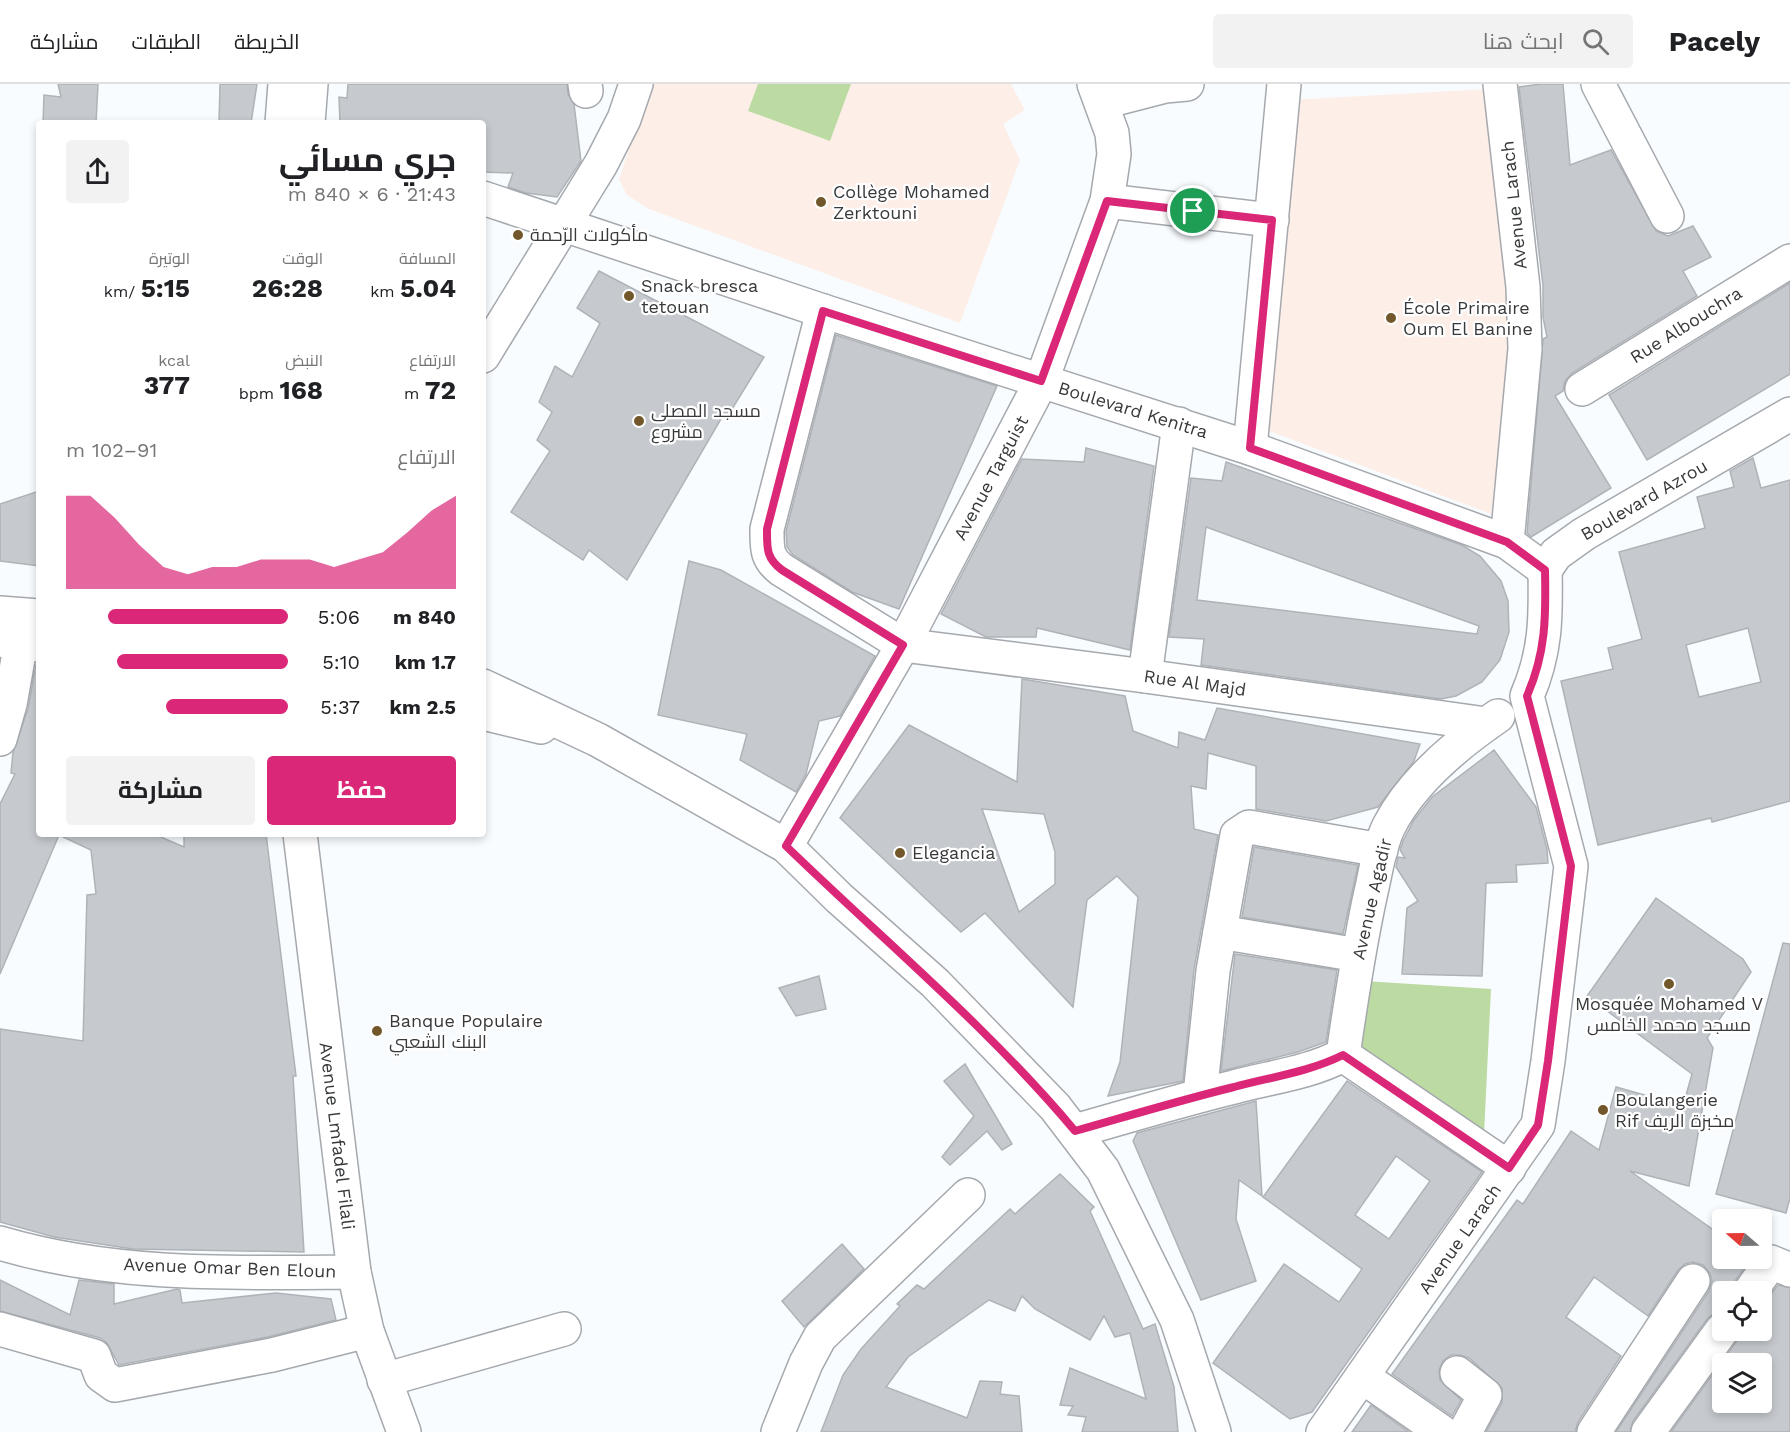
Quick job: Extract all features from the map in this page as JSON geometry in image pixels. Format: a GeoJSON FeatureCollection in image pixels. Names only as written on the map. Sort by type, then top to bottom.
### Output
{"type":"FeatureCollection","features":[{"type":"Feature","properties":{"kind":"street"},"geometry":{"type":"LineString","coordinates":[[282,120],[285,84]]}},
{"type":"Feature","properties":{"kind":"street"},"geometry":{"type":"LineString","coordinates":[[308,120],[311,84]]}},
{"type":"Feature","properties":{"kind":"street"},"geometry":{"type":"LineString","coordinates":[[486,351],[601,164],[624,119],[636,84]]}},
{"type":"Feature","properties":{"kind":"street"},"geometry":{"type":"LineString","coordinates":[[1099,93],[1187,84]]}},
{"type":"Feature","properties":{"kind":"street"},"geometry":{"type":"LineString","coordinates":[[1250,448],[1284,84]]}},
{"type":"Feature","properties":{"kind":"street","name":"Avenue Larach"},"geometry":{"type":"LineString","coordinates":[[1500,84],[1523,287],[1525,349],[1507,542]]}},
{"type":"Feature","properties":{"kind":"street"},"geometry":{"type":"LineString","coordinates":[[1598,84],[1667,216]]}},
{"type":"Feature","properties":{"kind":"street","name":"Avenue Targuist"},"geometry":{"type":"LineString","coordinates":[[786,846],[903,645],[1041,381],[1107,201],[1114,154],[1112,133],[1099,93]]}},
{"type":"Feature","properties":{"kind":"street","name":"Boulevard Kenitra"},"geometry":{"type":"LineString","coordinates":[[486,199],[823,311],[1179,424],[1507,542]]}},
{"type":"Feature","properties":{"kind":"street"},"geometry":{"type":"LineString","coordinates":[[1107,201],[1272,220]]}},
{"type":"Feature","properties":{"kind":"street","name":"Rue Albouchra"},"geometry":{"type":"LineString","coordinates":[[1582,390],[1790,261]]}},
{"type":"Feature","properties":{"kind":"street"},"geometry":{"type":"LineString","coordinates":[[823,311],[767,529],[767,554],[771,562],[903,645]]}},
{"type":"Feature","properties":{"kind":"street","name":"Boulevard Azrou"},"geometry":{"type":"LineString","coordinates":[[1545,570],[1556,554],[1584,534],[1790,414]]}},
{"type":"Feature","properties":{"kind":"street"},"geometry":{"type":"LineString","coordinates":[[1145,676],[1179,424]]}},
{"type":"Feature","properties":{"kind":"street"},"geometry":{"type":"LineString","coordinates":[[1507,542],[1545,570],[1546,624],[1538,670],[1527,696]]}},
{"type":"Feature","properties":{"kind":"street"},"geometry":{"type":"LineString","coordinates":[[0,613],[25,636],[0,739]]}},
{"type":"Feature","properties":{"kind":"street","name":"Rue Al Majd"},"geometry":{"type":"LineString","coordinates":[[903,645],[1486,724]]}},
{"type":"Feature","properties":{"kind":"street"},"geometry":{"type":"LineString","coordinates":[[486,676],[514,698]]}},
{"type":"Feature","properties":{"kind":"street"},"geometry":{"type":"LineString","coordinates":[[486,687],[514,698],[598,740],[786,846],[839,898],[935,983],[1075,1131],[1103,1170],[1178,1320],[1214,1432]]}},
{"type":"Feature","properties":{"kind":"street","name":"Avenue Larach"},"geometry":{"type":"LineString","coordinates":[[1323,1432],[1538,1125],[1548,1061],[1571,866],[1527,696]]}},
{"type":"Feature","properties":{"kind":"street","name":"Avenue Agadir"},"geometry":{"type":"LineString","coordinates":[[1343,1055],[1358,955],[1381,850],[1389,826],[1406,800],[1435,767],[1486,724],[1527,696]]}},
{"type":"Feature","properties":{"kind":"street"},"geometry":{"type":"LineString","coordinates":[[486,714],[598,740]]}},
{"type":"Feature","properties":{"kind":"street"},"geometry":{"type":"LineString","coordinates":[[1200,1095],[1213,971],[1237,835],[1241,830],[1249,827],[1381,850]]}},
{"type":"Feature","properties":{"kind":"street","name":"Avenue Lmfadel Filali"},"geometry":{"type":"LineString","coordinates":[[300,837],[354,1272],[367,1331],[404,1432]]}},
{"type":"Feature","properties":{"kind":"street"},"geometry":{"type":"LineString","coordinates":[[1220,932],[1358,955]]}},
{"type":"Feature","properties":{"kind":"street"},"geometry":{"type":"LineString","coordinates":[[1075,1131],[1200,1095],[1304,1071],[1343,1055],[1509,1168]]}},
{"type":"Feature","properties":{"kind":"street"},"geometry":{"type":"LineString","coordinates":[[778,1432],[806,1363],[820,1338],[968,1195]]}},
{"type":"Feature","properties":{"kind":"street","name":"Avenue Omar Ben Eloun"},"geometry":{"type":"LineString","coordinates":[[0,1243],[28,1251],[84,1261],[157,1270],[354,1272]]}},
{"type":"Feature","properties":{"kind":"street"},"geometry":{"type":"LineString","coordinates":[[1758,1281],[1771,1262],[1790,1270]]}},
{"type":"Feature","properties":{"kind":"street"},"geometry":{"type":"LineString","coordinates":[[1594,1432],[1693,1281]]}},
{"type":"Feature","properties":{"kind":"street"},"geometry":{"type":"LineString","coordinates":[[384,1380],[564,1329]]}},
{"type":"Feature","properties":{"kind":"street"},"geometry":{"type":"LineString","coordinates":[[1,1336],[94,1356],[100,1375],[115,1385],[272,1355],[367,1331]]}},
{"type":"Feature","properties":{"kind":"street"},"geometry":{"type":"LineString","coordinates":[[1648,1432],[1714,1341]]}},
{"type":"Feature","properties":{"kind":"street"},"geometry":{"type":"LineString","coordinates":[[1363,1377],[1459,1432],[1485,1395],[1456,1373]]}},
{"type":"Feature","properties":{"kind":"shaded area","name":"Collège Mohamed Zerktouni"},"geometry":{"type":"Polygon","coordinates":[[[651,84],[1011,84],[1025,110],[1003,124],[1020,160],[960,323],[649,209],[627,195],[619,179],[651,84]]]}},
{"type":"Feature","properties":{"kind":"shaded area","name":"École Primaire Oum El Banine"},"geometry":{"type":"Polygon","coordinates":[[[1489,89],[1509,287],[1512,349],[1491,514],[1263,429],[1290,100],[1489,89]]]}},
{"type":"Feature","properties":{"kind":"green space"},"geometry":{"type":"Polygon","coordinates":[[[758,84],[851,84],[830,141],[748,111],[758,84]]]}},
{"type":"Feature","properties":{"kind":"green space"},"geometry":{"type":"Polygon","coordinates":[[[1364,981],[1491,989],[1484,1135],[1354,1048],[1364,981]]]}},
{"type":"Feature","properties":{"kind":"building"},"geometry":{"type":"Polygon","coordinates":[[[58,84],[98,84],[96,120],[43,120],[44,95],[61,97],[58,84]]]}},
{"type":"Feature","properties":{"kind":"building"},"geometry":{"type":"Polygon","coordinates":[[[220,84],[257,84],[251,120],[219,120],[220,84]]]}},
{"type":"Feature","properties":{"kind":"building"},"geometry":{"type":"Polygon","coordinates":[[[348,84],[567,84],[568,94],[574,104],[581,161],[557,197],[526,193],[508,187],[513,173],[486,172],[486,120],[340,120],[339,97],[347,98],[348,84]]]}},
{"type":"Feature","properties":{"kind":"building"},"geometry":{"type":"Polygon","coordinates":[[[1563,84],[1570,165],[1611,150],[1656,231],[1668,236],[1693,226],[1711,257],[1683,271],[1697,296],[1572,373],[1565,381],[1563,391],[1555,396],[1611,488],[1531,537],[1527,533],[1543,339],[1547,337],[1543,317],[1543,285],[1519,87],[1563,84]]]}},
{"type":"Feature","properties":{"kind":"building","name":"مسجد المصلى مشروع"},"geometry":{"type":"Polygon","coordinates":[[[599,271],[764,357],[729,414],[725,412],[627,580],[589,550],[583,560],[511,512],[550,451],[537,440],[552,412],[539,402],[555,366],[572,377],[600,323],[577,308],[599,271]]]}},
{"type":"Feature","properties":{"kind":"building"},"geometry":{"type":"Polygon","coordinates":[[[1790,283],[1790,374],[1647,460],[1609,395],[1790,283]]]}},
{"type":"Feature","properties":{"kind":"building"},"geometry":{"type":"Polygon","coordinates":[[[836,335],[997,386],[899,609],[852,592],[793,555],[787,547],[786,531],[836,335]]]}},
{"type":"Feature","properties":{"kind":"building"},"geometry":{"type":"Polygon","coordinates":[[[1086,448],[1154,466],[1130,650],[1037,628],[1036,637],[986,637],[941,614],[1022,459],[1084,462],[1086,448]]]}},
{"type":"Feature","properties":{"kind":"building"},"geometry":{"type":"Polygon","coordinates":[[[1753,458],[1761,488],[1790,480],[1790,801],[1712,822],[1711,818],[1598,845],[1561,681],[1613,669],[1608,648],[1642,639],[1619,552],[1705,528],[1697,497],[1734,487],[1730,471],[1753,458]],[[1748,628],[1686,645],[1699,697],[1761,682],[1748,628]]]}},
{"type":"Feature","properties":{"kind":"building"},"geometry":{"type":"Polygon","coordinates":[[[1226,462],[1462,545],[1480,556],[1501,581],[1508,601],[1509,632],[1500,660],[1482,682],[1456,696],[1441,699],[1201,665],[1204,639],[1169,637],[1191,478],[1222,481],[1226,462]],[[1206,527],[1197,600],[1477,634],[1479,626],[1206,527]]]}},
{"type":"Feature","properties":{"kind":"building"},"geometry":{"type":"Polygon","coordinates":[[[36,492],[36,566],[0,561],[0,504],[36,492]]]}},
{"type":"Feature","properties":{"kind":"building"},"geometry":{"type":"Polygon","coordinates":[[[689,561],[721,570],[875,656],[840,716],[819,721],[806,774],[796,792],[740,760],[747,734],[658,715],[689,561]]]}},
{"type":"Feature","properties":{"kind":"building"},"geometry":{"type":"Polygon","coordinates":[[[36,664],[36,837],[58,837],[0,974],[0,804],[15,774],[11,773],[13,752],[28,709],[36,664]]]}},
{"type":"Feature","properties":{"kind":"building"},"geometry":{"type":"Polygon","coordinates":[[[1022,679],[1125,696],[1133,731],[1178,748],[1179,732],[1205,740],[1217,708],[1420,744],[1414,761],[1378,807],[1326,821],[1256,809],[1256,766],[1208,753],[1206,789],[1191,786],[1194,829],[1218,835],[1194,969],[1183,1081],[1108,1096],[1120,1062],[1138,897],[1117,876],[1087,900],[1073,1007],[985,913],[961,932],[840,818],[909,725],[1017,782],[1022,679]],[[982,809],[1019,912],[1055,884],[1055,852],[1044,814],[982,809]]]}},
{"type":"Feature","properties":{"kind":"building"},"geometry":{"type":"Polygon","coordinates":[[[1494,750],[1536,807],[1547,849],[1548,863],[1516,865],[1517,882],[1486,883],[1482,976],[1402,974],[1407,908],[1418,901],[1396,867],[1398,857],[1405,858],[1400,850],[1403,841],[1414,820],[1432,797],[1494,750]]]}},
{"type":"Feature","properties":{"kind":"building"},"geometry":{"type":"Polygon","coordinates":[[[63,837],[161,837],[184,847],[184,837],[266,837],[296,1076],[293,1076],[304,1252],[133,1249],[54,1237],[0,1222],[0,1029],[83,1041],[87,895],[96,894],[91,850],[63,837]]]}},
{"type":"Feature","properties":{"kind":"building"},"geometry":{"type":"Polygon","coordinates":[[[1254,847],[1358,865],[1343,934],[1242,917],[1254,847]]]}},
{"type":"Feature","properties":{"kind":"building"},"geometry":{"type":"Polygon","coordinates":[[[1656,898],[1743,959],[1751,972],[1707,1038],[1713,1048],[1689,1186],[1630,1171],[1712,1229],[1712,1269],[1743,1269],[1735,1281],[1712,1281],[1710,1273],[1703,1265],[1693,1262],[1685,1264],[1678,1270],[1648,1316],[1594,1277],[1566,1317],[1621,1356],[1578,1422],[1575,1432],[1486,1432],[1502,1403],[1502,1388],[1469,1358],[1451,1355],[1443,1361],[1439,1370],[1440,1380],[1461,1400],[1452,1416],[1392,1374],[1517,1200],[1523,1204],[1571,1131],[1599,1150],[1616,1087],[1683,1106],[1692,1074],[1587,996],[1656,898]]]}},
{"type":"Feature","properties":{"kind":"building"},"geometry":{"type":"Polygon","coordinates":[[[1783,943],[1790,944],[1790,1198],[1786,1213],[1716,1194],[1783,943]]]}},
{"type":"Feature","properties":{"kind":"building"},"geometry":{"type":"Polygon","coordinates":[[[1235,954],[1337,970],[1326,1042],[1298,1052],[1221,1071],[1235,954]]]}},
{"type":"Feature","properties":{"kind":"building"},"geometry":{"type":"Polygon","coordinates":[[[819,976],[826,1009],[796,1016],[779,988],[819,976]]]}},
{"type":"Feature","properties":{"kind":"building"},"geometry":{"type":"Polygon","coordinates":[[[965,1064],[1012,1144],[1002,1150],[987,1131],[950,1165],[942,1157],[974,1116],[944,1081],[965,1064]]]}},
{"type":"Feature","properties":{"kind":"building"},"geometry":{"type":"Polygon","coordinates":[[[1347,1081],[1482,1172],[1312,1412],[1290,1419],[1213,1363],[1284,1264],[1339,1302],[1362,1269],[1263,1197],[1347,1081]],[[1396,1156],[1355,1215],[1389,1239],[1430,1181],[1396,1156]]]}},
{"type":"Feature","properties":{"kind":"building"},"geometry":{"type":"Polygon","coordinates":[[[1256,1101],[1262,1196],[1239,1180],[1236,1219],[1256,1281],[1201,1300],[1133,1141],[1137,1133],[1256,1101]]]}},
{"type":"Feature","properties":{"kind":"building"},"geometry":{"type":"Polygon","coordinates":[[[1060,1174],[1094,1207],[1090,1211],[1143,1329],[1155,1324],[1174,1387],[1178,1432],[1082,1432],[1086,1417],[1068,1415],[1073,1406],[1060,1405],[1070,1368],[1146,1399],[1130,1333],[1115,1337],[1104,1316],[1090,1340],[1035,1309],[1022,1296],[1015,1311],[989,1300],[908,1357],[886,1387],[967,1418],[980,1381],[1002,1382],[1000,1394],[1019,1396],[1022,1432],[821,1432],[843,1375],[861,1349],[900,1306],[897,1304],[917,1285],[924,1289],[1010,1209],[1015,1214],[1060,1174]]]}},
{"type":"Feature","properties":{"kind":"building"},"geometry":{"type":"Polygon","coordinates":[[[842,1244],[864,1269],[804,1327],[782,1301],[842,1244]]]}},
{"type":"Feature","properties":{"kind":"building"},"geometry":{"type":"Polygon","coordinates":[[[0,1280],[70,1315],[79,1280],[114,1284],[114,1304],[177,1289],[180,1290],[182,1303],[276,1293],[331,1299],[336,1320],[268,1337],[119,1365],[107,1343],[100,1338],[0,1311],[0,1280]]]}},
{"type":"Feature","properties":{"kind":"building"},"geometry":{"type":"Polygon","coordinates":[[[1712,1281],[1712,1315],[1633,1421],[1630,1432],[1616,1432],[1709,1291],[1712,1281]]]}},
{"type":"Feature","properties":{"kind":"building"},"geometry":{"type":"Polygon","coordinates":[[[1778,1285],[1790,1288],[1790,1432],[1671,1432],[1712,1375],[1712,1413],[1772,1413],[1772,1353],[1728,1353],[1737,1341],[1772,1341],[1772,1293],[1778,1285]]]}},
{"type":"Feature","properties":{"kind":"building"},"geometry":{"type":"Polygon","coordinates":[[[1371,1405],[1409,1432],[1352,1432],[1371,1405]]]}},
{"type":"Feature","properties":{"kind":"place","name":"Collège Mohamed Zerktouni"},"geometry":{"type":"Point","coordinates":[821,202]}},
{"type":"Feature","properties":{"kind":"place","name":"مأكولات الرّحمة"},"geometry":{"type":"Point","coordinates":[518,235]}},
{"type":"Feature","properties":{"kind":"place","name":"Snack bresca tetouan"},"geometry":{"type":"Point","coordinates":[629,296]}},
{"type":"Feature","properties":{"kind":"place","name":"École Primaire Oum El Banine"},"geometry":{"type":"Point","coordinates":[1391,318]}},
{"type":"Feature","properties":{"kind":"place","name":"مسجد المصلى مشروع"},"geometry":{"type":"Point","coordinates":[639,421]}},
{"type":"Feature","properties":{"kind":"place","name":"Elegancia"},"geometry":{"type":"Point","coordinates":[900,853]}},
{"type":"Feature","properties":{"kind":"place","name":"Mosquée Mohamed V مسجد محمد الخامس"},"geometry":{"type":"Point","coordinates":[1669,984]}},
{"type":"Feature","properties":{"kind":"place","name":"Banque Populaire البنك الشعبي"},"geometry":{"type":"Point","coordinates":[377,1031]}},
{"type":"Feature","properties":{"kind":"place","name":"Boulangerie Rif مخبزة الريف"},"geometry":{"type":"Point","coordinates":[1603,1110]}},
{"type":"Feature","properties":{"kind":"route"},"geometry":{"type":"LineString","coordinates":[[1107,201],[1193,211],[1272,220],[1250,448],[1507,542],[1545,570],[1546,624],[1538,670],[1527,696],[1571,866],[1548,1061],[1538,1125],[1509,1168],[1343,1055],[1322,1066],[1200,1095],[1075,1131],[1055,1107],[935,983],[839,898],[786,846],[903,645],[782,570],[771,562],[767,554],[767,529],[823,311],[1041,381],[1107,201]]}}]}
